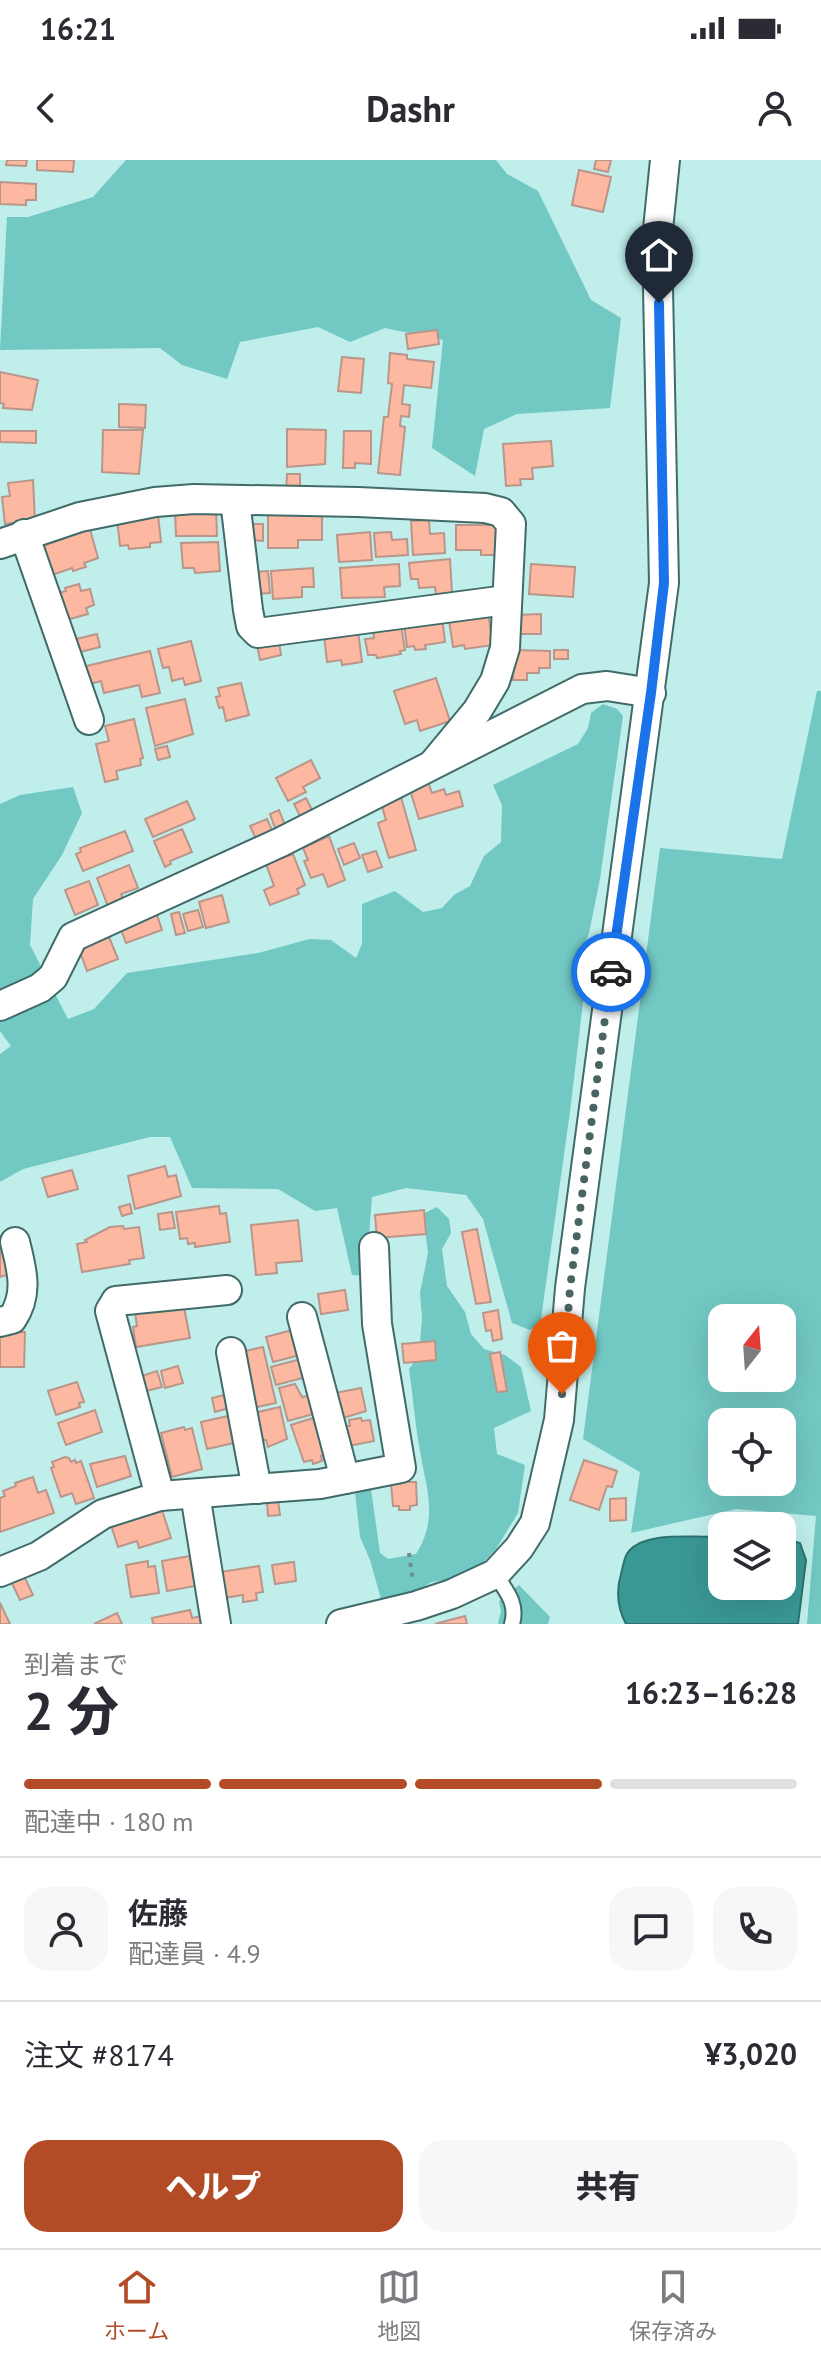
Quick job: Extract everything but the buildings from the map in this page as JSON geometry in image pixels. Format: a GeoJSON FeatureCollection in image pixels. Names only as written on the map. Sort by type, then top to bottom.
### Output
{"type":"FeatureCollection","features":[{"type":"Feature","properties":{"kind":"street"},"geometry":{"type":"LineString","coordinates":[[341,1624],[416,1606],[495,1574],[519,1548],[535,1523],[559,1420],[572,1273],[664,583],[657,239],[665,160]]}},
{"type":"Feature","properties":{"kind":"street"},"geometry":{"type":"LineString","coordinates":[[89,720],[12,539],[80,517],[155,502],[194,499],[485,508],[501,512],[511,524],[505,648],[495,681],[477,711],[433,764]]}},
{"type":"Feature","properties":{"kind":"street"},"geometry":{"type":"LineString","coordinates":[[235,500],[248,610],[251,626],[258,633],[506,600]]}},
{"type":"Feature","properties":{"kind":"street"},"geometry":{"type":"LineString","coordinates":[[0,1006],[40,988],[53,977],[73,937],[111,917],[281,842],[582,689],[607,686],[651,693]]}},
{"type":"Feature","properties":{"kind":"street"},"geometry":{"type":"LineString","coordinates":[[0,1322],[12,1319],[21,1306],[24,1279],[15,1242]]}},
{"type":"Feature","properties":{"kind":"street"},"geometry":{"type":"LineString","coordinates":[[0,1572],[39,1556],[103,1514],[160,1496],[320,1484],[401,1468],[377,1324],[374,1247]]}},
{"type":"Feature","properties":{"kind":"street"},"geometry":{"type":"LineString","coordinates":[[160,1496],[110,1311],[116,1301],[227,1290]]}},
{"type":"Feature","properties":{"kind":"street"},"geometry":{"type":"LineString","coordinates":[[302,1317],[345,1479]]}},
{"type":"Feature","properties":{"kind":"street"},"geometry":{"type":"LineString","coordinates":[[231,1352],[257,1489]]}},
{"type":"Feature","properties":{"kind":"street"},"geometry":{"type":"LineString","coordinates":[[195,1494],[216,1624]]}},
{"type":"Feature","properties":{"kind":"lane"},"geometry":{"type":"LineString","coordinates":[[495,1574],[511,1597],[515,1612],[512,1624]]}},
{"type":"Feature","properties":{"kind":"shaded area"},"geometry":{"type":"Polygon","coordinates":[[[126,160],[496,160],[507,174],[538,191],[591,300],[621,318],[610,408],[517,414],[484,429],[475,476],[432,448],[443,340],[385,328],[350,342],[318,327],[240,342],[227,379],[182,365],[160,348],[0,350],[7,217],[28,217],[93,197],[126,160]]]}},
{"type":"Feature","properties":{"kind":"shaded area"},"geometry":{"type":"Polygon","coordinates":[[[817,691],[821,691],[821,1624],[807,1624],[816,1516],[736,1509],[708,1512],[708,1515],[631,1533],[640,1472],[583,1439],[660,848],[782,859],[817,691]]]}},
{"type":"Feature","properties":{"kind":"shaded area"},"geometry":{"type":"Polygon","coordinates":[[[603,704],[617,709],[623,716],[600,879],[589,933],[576,967],[586,977],[540,1326],[530,1330],[512,1323],[483,1219],[466,1195],[406,1188],[372,1197],[366,1276],[352,1275],[337,1208],[315,1211],[278,1189],[192,1188],[170,1137],[150,1137],[23,1169],[0,1182],[0,1054],[11,1046],[0,1031],[0,804],[20,795],[73,787],[82,813],[62,855],[33,899],[30,945],[68,1019],[94,1009],[127,973],[258,953],[310,939],[331,940],[356,958],[362,944],[362,904],[395,891],[423,912],[442,908],[454,895],[470,886],[484,856],[501,842],[502,805],[493,785],[578,744],[588,728],[591,713],[603,704]]]}},
{"type":"Feature","properties":{"kind":"shaded area"},"geometry":{"type":"Polygon","coordinates":[[[437,1207],[449,1219],[451,1233],[442,1249],[447,1286],[465,1312],[471,1334],[484,1349],[505,1355],[521,1367],[531,1411],[494,1428],[497,1454],[525,1465],[518,1513],[496,1549],[481,1565],[458,1578],[432,1582],[400,1599],[381,1599],[360,1537],[355,1492],[371,1489],[380,1553],[388,1559],[416,1554],[427,1528],[429,1503],[409,1369],[419,1356],[420,1293],[428,1253],[423,1214],[437,1207]]]}},
{"type":"Feature","properties":{"kind":"shaded area"},"geometry":{"type":"Polygon","coordinates":[[[708,1536],[708,1600],[796,1600],[796,1542],[800,1543],[806,1560],[798,1624],[626,1624],[618,1593],[626,1556],[637,1544],[673,1537],[708,1536]]]}},
{"type":"Feature","properties":{"kind":"shaded area"},"geometry":{"type":"Polygon","coordinates":[[[519,1585],[550,1617],[548,1624],[498,1624],[501,1611],[499,1601],[519,1585]]]}},
{"type":"Feature","properties":{"kind":"way so far"},"geometry":{"type":"LineString","coordinates":[[562,1394],[570,1288],[611,972]]}},
{"type":"Feature","properties":{"kind":"route"},"geometry":{"type":"LineString","coordinates":[[611,972],[664,583],[659,303]]}}]}
